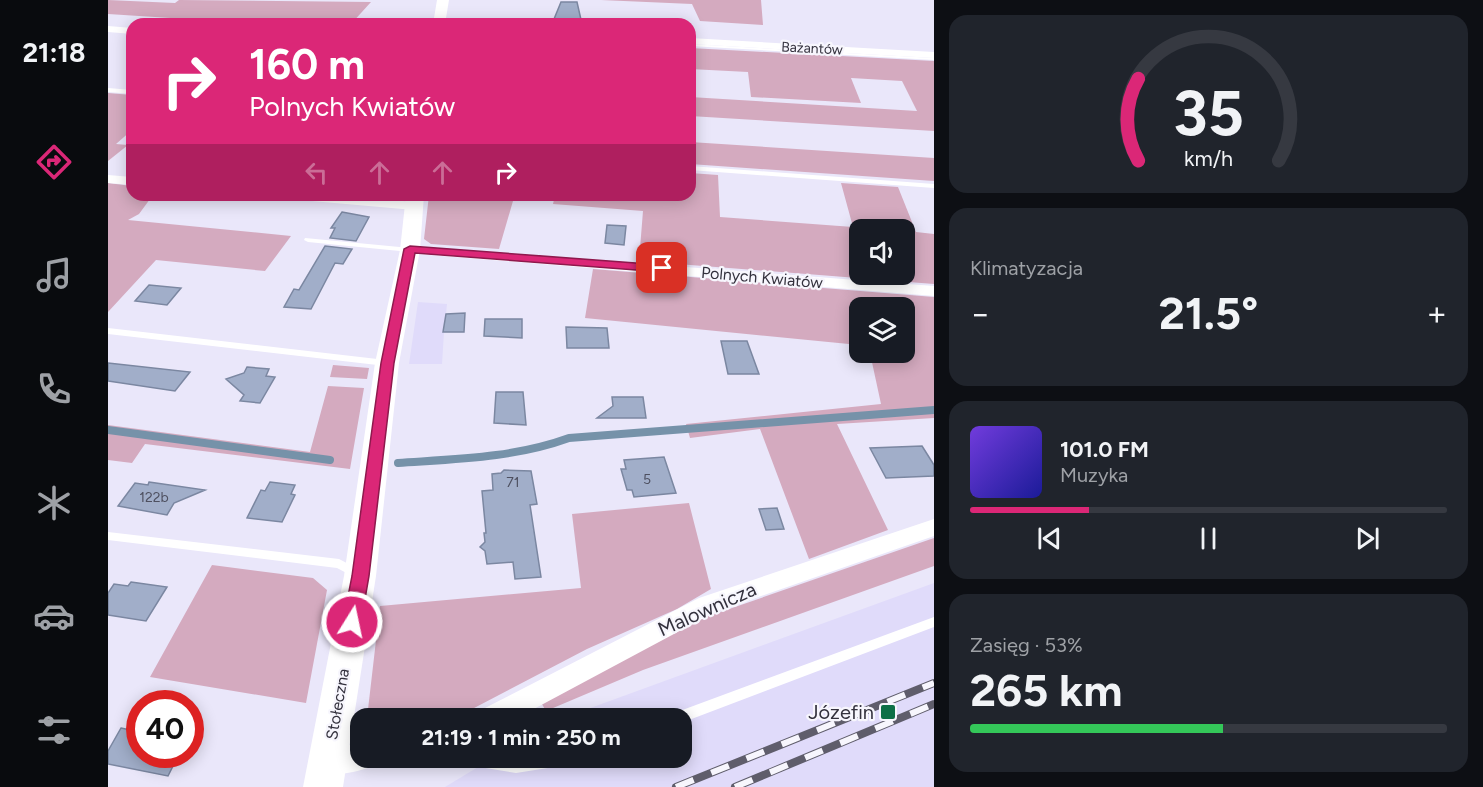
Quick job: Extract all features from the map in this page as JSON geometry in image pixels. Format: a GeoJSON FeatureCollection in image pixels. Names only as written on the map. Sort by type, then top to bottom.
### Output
{"type":"FeatureCollection","features":[{"type":"Feature","properties":{"kind":"street"},"geometry":{"type":"LineString","coordinates":[[440,18],[443,0]]}},
{"type":"Feature","properties":{"kind":"street"},"geometry":{"type":"LineString","coordinates":[[108,30],[126,31]]}},
{"type":"Feature","properties":{"kind":"street","name":"Bażantów"},"geometry":{"type":"LineString","coordinates":[[696,43],[934,57]]}},
{"type":"Feature","properties":{"kind":"street"},"geometry":{"type":"LineString","coordinates":[[108,179],[126,180]]}},
{"type":"Feature","properties":{"kind":"street","name":"Stołeczna"},"geometry":{"type":"LineString","coordinates":[[325,774],[360,576],[387,363],[410,249],[415,201]]}},
{"type":"Feature","properties":{"kind":"street","name":"Polnych Kwiatów"},"geometry":{"type":"LineString","coordinates":[[410,249],[934,291]]}},
{"type":"Feature","properties":{"kind":"street","name":"Malownicza"},"geometry":{"type":"LineString","coordinates":[[511,708],[707,605],[934,527]]}},
{"type":"Feature","properties":{"kind":"street"},"geometry":{"type":"LineString","coordinates":[[325,774],[350,762]]}},
{"type":"Feature","properties":{"kind":"lane"},"geometry":{"type":"LineString","coordinates":[[108,90],[126,92]]}},
{"type":"Feature","properties":{"kind":"lane"},"geometry":{"type":"LineString","coordinates":[[696,168],[934,186]]}},
{"type":"Feature","properties":{"kind":"lane"},"geometry":{"type":"LineString","coordinates":[[308,240],[410,249]]}},
{"type":"Feature","properties":{"kind":"lane"},"geometry":{"type":"LineString","coordinates":[[108,331],[387,363]]}},
{"type":"Feature","properties":{"kind":"lane"},"geometry":{"type":"LineString","coordinates":[[108,536],[339,564],[360,576]]}},
{"type":"Feature","properties":{"kind":"lane"},"geometry":{"type":"LineString","coordinates":[[692,712],[934,622]]}},
{"type":"Feature","properties":{"kind":"shaded area"},"geometry":{"type":"Polygon","coordinates":[[[108,0],[175,3],[179,0],[371,2],[356,18],[170,18],[108,14],[108,0]]]}},
{"type":"Feature","properties":{"kind":"shaded area"},"geometry":{"type":"Polygon","coordinates":[[[601,0],[761,0],[763,25],[700,21],[692,4],[601,0]]]}},
{"type":"Feature","properties":{"kind":"shaded area"},"geometry":{"type":"Polygon","coordinates":[[[696,48],[934,61],[934,131],[696,116],[696,97],[917,111],[902,81],[851,78],[861,103],[751,97],[748,72],[696,69],[696,48]]]}},
{"type":"Feature","properties":{"kind":"shaded area"},"geometry":{"type":"Polygon","coordinates":[[[108,93],[126,94],[126,135],[116,144],[126,147],[108,161],[108,93]]]}},
{"type":"Feature","properties":{"kind":"shaded area"},"geometry":{"type":"Polygon","coordinates":[[[696,142],[934,158],[934,181],[696,164],[696,142]]]}},
{"type":"Feature","properties":{"kind":"shaded area"},"geometry":{"type":"Polygon","coordinates":[[[696,173],[718,175],[720,217],[849,227],[849,277],[639,261],[643,211],[553,204],[554,201],[696,201],[696,173]]]}},
{"type":"Feature","properties":{"kind":"shaded area"},"geometry":{"type":"Polygon","coordinates":[[[108,183],[126,185],[126,201],[149,201],[139,214],[128,220],[291,236],[265,271],[156,260],[108,312],[108,183]]]}},
{"type":"Feature","properties":{"kind":"shaded area"},"geometry":{"type":"Polygon","coordinates":[[[841,183],[898,187],[911,219],[851,219],[841,183]]]}},
{"type":"Feature","properties":{"kind":"shaded area"},"geometry":{"type":"Polygon","coordinates":[[[428,201],[513,201],[499,249],[431,244],[424,239],[428,201]]]}},
{"type":"Feature","properties":{"kind":"shaded area"},"geometry":{"type":"Polygon","coordinates":[[[915,230],[916,232],[934,234],[934,284],[915,283],[915,230]]]}},
{"type":"Feature","properties":{"kind":"shaded area"},"geometry":{"type":"Polygon","coordinates":[[[593,269],[934,297],[934,418],[837,424],[888,530],[809,559],[760,429],[690,438],[686,424],[881,404],[872,363],[915,363],[915,297],[849,297],[849,344],[585,318],[593,269]]]}},
{"type":"Feature","properties":{"kind":"shaded area"},"geometry":{"type":"Polygon","coordinates":[[[418,302],[447,304],[446,314],[465,313],[444,332],[442,364],[409,364],[418,302]]]}},
{"type":"Feature","properties":{"kind":"shaded area"},"geometry":{"type":"Polygon","coordinates":[[[333,365],[369,368],[367,379],[330,377],[333,365]]]}},
{"type":"Feature","properties":{"kind":"shaded area"},"geometry":{"type":"Polygon","coordinates":[[[328,386],[364,388],[350,469],[145,444],[132,463],[108,460],[108,425],[310,452],[328,386]]]}},
{"type":"Feature","properties":{"kind":"shaded area"},"geometry":{"type":"Polygon","coordinates":[[[689,503],[711,589],[677,609],[587,649],[474,708],[368,708],[380,606],[581,588],[572,514],[689,503]]]}},
{"type":"Feature","properties":{"kind":"shaded area"},"geometry":{"type":"Polygon","coordinates":[[[934,538],[934,566],[643,670],[553,708],[544,708],[539,699],[706,617],[934,538]]]}},
{"type":"Feature","properties":{"kind":"shaded area"},"geometry":{"type":"Polygon","coordinates":[[[212,565],[313,578],[327,590],[306,703],[150,677],[212,565]]]}},
{"type":"Feature","properties":{"kind":"shaded area"},"geometry":{"type":"Polygon","coordinates":[[[934,583],[934,787],[445,787],[476,768],[692,768],[692,708],[590,708],[934,583]]]}},
{"type":"Feature","properties":{"kind":"building"},"geometry":{"type":"Polygon","coordinates":[[[561,2],[577,2],[581,18],[554,18],[561,2]]]}},
{"type":"Feature","properties":{"kind":"building"},"geometry":{"type":"Polygon","coordinates":[[[342,212],[369,217],[356,241],[330,238],[335,228],[331,228],[342,212]]]}},
{"type":"Feature","properties":{"kind":"building"},"geometry":{"type":"Polygon","coordinates":[[[607,225],[626,226],[624,245],[605,243],[607,225]]]}},
{"type":"Feature","properties":{"kind":"building"},"geometry":{"type":"Polygon","coordinates":[[[325,246],[352,249],[343,264],[335,263],[311,309],[284,307],[294,289],[299,290],[325,246]]]}},
{"type":"Feature","properties":{"kind":"building"},"geometry":{"type":"Polygon","coordinates":[[[149,285],[181,288],[167,305],[135,301],[149,285]]]}},
{"type":"Feature","properties":{"kind":"building"},"geometry":{"type":"Polygon","coordinates":[[[465,313],[464,332],[443,332],[446,314],[465,313]]]}},
{"type":"Feature","properties":{"kind":"building"},"geometry":{"type":"Polygon","coordinates":[[[485,319],[522,319],[522,338],[484,336],[485,319]]]}},
{"type":"Feature","properties":{"kind":"building"},"geometry":{"type":"Polygon","coordinates":[[[566,327],[607,328],[609,348],[567,348],[566,327]]]}},
{"type":"Feature","properties":{"kind":"building"},"geometry":{"type":"Polygon","coordinates":[[[721,341],[747,341],[759,374],[728,374],[721,341]]]}},
{"type":"Feature","properties":{"kind":"building"},"geometry":{"type":"Polygon","coordinates":[[[108,363],[190,372],[175,391],[108,381],[108,363]]]}},
{"type":"Feature","properties":{"kind":"building"},"geometry":{"type":"Polygon","coordinates":[[[247,367],[269,369],[266,376],[275,377],[260,403],[240,401],[244,395],[226,379],[244,373],[247,367]]]}},
{"type":"Feature","properties":{"kind":"building"},"geometry":{"type":"Polygon","coordinates":[[[496,392],[523,392],[526,425],[494,423],[496,392]]]}},
{"type":"Feature","properties":{"kind":"building"},"geometry":{"type":"Polygon","coordinates":[[[612,397],[643,397],[646,418],[597,418],[613,406],[612,397]]]}},
{"type":"Feature","properties":{"kind":"building"},"geometry":{"type":"Polygon","coordinates":[[[922,446],[934,465],[934,476],[886,478],[870,448],[922,446]]]}},
{"type":"Feature","properties":{"kind":"building"},"geometry":{"type":"Polygon","coordinates":[[[664,457],[676,493],[634,497],[632,490],[627,490],[621,469],[626,469],[624,460],[664,457]]]}},
{"type":"Feature","properties":{"kind":"building"},"geometry":{"type":"Polygon","coordinates":[[[504,470],[531,471],[537,504],[530,505],[541,577],[515,579],[513,562],[487,564],[485,551],[480,547],[485,542],[484,533],[486,533],[482,491],[493,490],[492,474],[501,473],[504,470]]]}},
{"type":"Feature","properties":{"kind":"building"},"geometry":{"type":"Polygon","coordinates":[[[149,482],[205,490],[174,503],[167,515],[118,506],[135,483],[148,485],[149,482]]]}},
{"type":"Feature","properties":{"kind":"building"},"geometry":{"type":"Polygon","coordinates":[[[270,482],[295,485],[291,494],[295,495],[282,522],[247,518],[261,490],[265,491],[270,482]]]}},
{"type":"Feature","properties":{"kind":"building"},"geometry":{"type":"Polygon","coordinates":[[[777,508],[784,529],[766,530],[759,509],[777,508]]]}},
{"type":"Feature","properties":{"kind":"building"},"geometry":{"type":"Polygon","coordinates":[[[131,582],[167,587],[146,621],[108,615],[108,593],[114,584],[128,586],[131,582]]]}},
{"type":"Feature","properties":{"kind":"building"},"geometry":{"type":"Polygon","coordinates":[[[121,728],[126,729],[126,768],[108,764],[108,751],[121,728]]]}},
{"type":"Feature","properties":{"kind":"building"},"geometry":{"type":"Polygon","coordinates":[[[128,768],[172,768],[168,776],[128,768]]]}},
{"type":"Feature","properties":{"kind":"waterway"},"geometry":{"type":"LineString","coordinates":[[398,463],[506,454],[569,438],[934,410]]}},
{"type":"Feature","properties":{"kind":"waterway"},"geometry":{"type":"LineString","coordinates":[[108,430],[330,460]]}},
{"type":"Feature","properties":{"kind":"railway"},"geometry":{"type":"LineString","coordinates":[[676,787],[934,683]]}},
{"type":"Feature","properties":{"kind":"railway"},"geometry":{"type":"LineString","coordinates":[[735,787],[934,704]]}},
{"type":"Feature","properties":{"kind":"place","name":"Józefin"},"geometry":{"type":"Point","coordinates":[888,712]}},
{"type":"Feature","properties":{"kind":"route"},"geometry":{"type":"LineString","coordinates":[[352,622],[387,363],[410,249],[662,268]]}}]}
